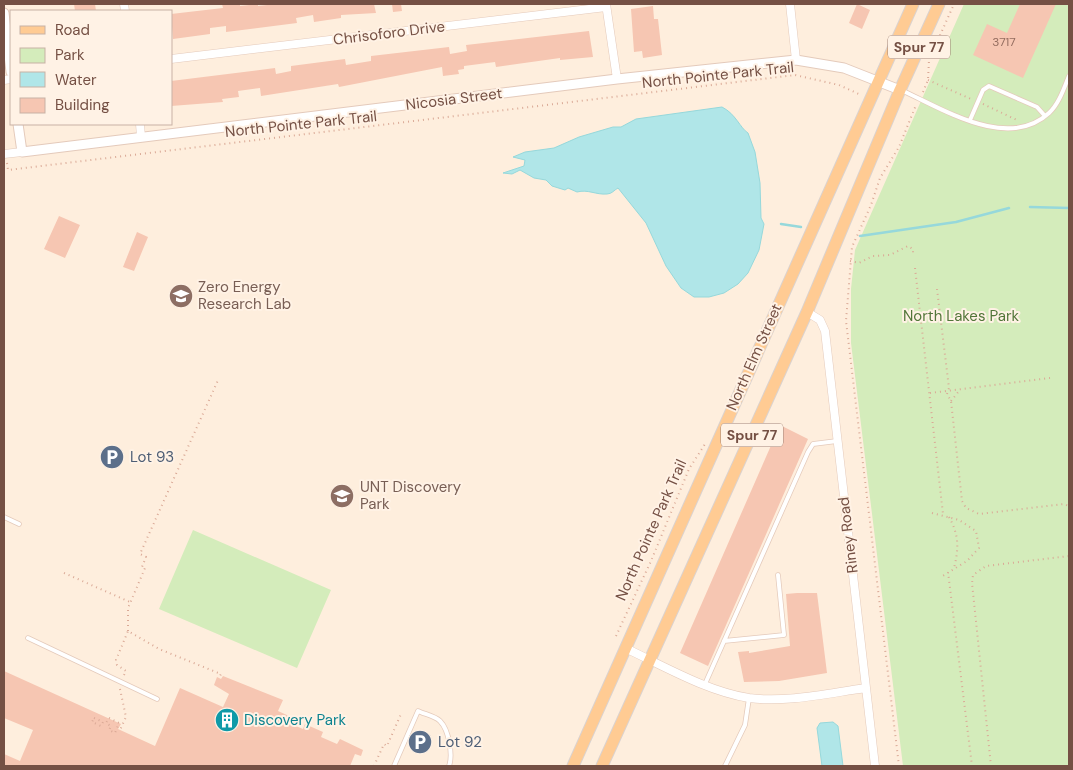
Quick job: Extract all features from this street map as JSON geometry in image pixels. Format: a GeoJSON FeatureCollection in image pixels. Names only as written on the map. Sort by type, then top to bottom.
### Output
{"type":"FeatureCollection","features":[{"type":"Feature","properties":{"kind":"main road","name":"North Elm Street"},"geometry":{"type":"LineString","coordinates":[[573,766],[913,4]]}},
{"type":"Feature","properties":{"kind":"main road","name":"North Elm Street"},"geometry":{"type":"LineString","coordinates":[[602,766],[808,312],[900,90],[939,4]]}},
{"type":"Feature","properties":{"kind":"street"},"geometry":{"type":"LineString","coordinates":[[790,4],[796,60]]}},
{"type":"Feature","properties":{"kind":"street"},"geometry":{"type":"LineString","coordinates":[[606,5],[617,79]]}},
{"type":"Feature","properties":{"kind":"street","name":"Chrisoforo Drive"},"geometry":{"type":"LineString","coordinates":[[172,59],[606,5]]}},
{"type":"Feature","properties":{"kind":"street"},"geometry":{"type":"LineString","coordinates":[[4,13],[10,64]]}},
{"type":"Feature","properties":{"kind":"street","name":"Nicosia Street"},"geometry":{"type":"LineString","coordinates":[[5,154],[617,79],[796,60],[844,68],[900,90]]}},
{"type":"Feature","properties":{"kind":"street"},"geometry":{"type":"LineString","coordinates":[[18,125],[22,152]]}},
{"type":"Feature","properties":{"kind":"street"},"geometry":{"type":"LineString","coordinates":[[140,125],[141,137]]}},
{"type":"Feature","properties":{"kind":"street","name":"Riney Road"},"geometry":{"type":"LineString","coordinates":[[808,312],[820,320],[825,331],[875,766]]}},
{"type":"Feature","properties":{"kind":"street"},"geometry":{"type":"LineString","coordinates":[[625,648],[705,684],[749,698],[780,699],[866,688]]}},
{"type":"Feature","properties":{"kind":"lane"},"geometry":{"type":"LineString","coordinates":[[900,90],[990,128],[1008,129],[1027,124],[1045,116],[1056,105],[1069,76]]}},
{"type":"Feature","properties":{"kind":"lane"},"geometry":{"type":"LineString","coordinates":[[970,120],[983,90],[989,86],[1038,107],[1045,116]]}},
{"type":"Feature","properties":{"kind":"lane"},"geometry":{"type":"LineString","coordinates":[[705,684],[808,452],[813,444],[837,440]]}},
{"type":"Feature","properties":{"kind":"lane"},"geometry":{"type":"LineString","coordinates":[[4,517],[19,524]]}},
{"type":"Feature","properties":{"kind":"lane"},"geometry":{"type":"LineString","coordinates":[[724,641],[784,635],[778,575]]}},
{"type":"Feature","properties":{"kind":"lane"},"geometry":{"type":"LineString","coordinates":[[28,638],[157,699]]}},
{"type":"Feature","properties":{"kind":"lane"},"geometry":{"type":"LineString","coordinates":[[725,766],[745,725],[749,698]]}},
{"type":"Feature","properties":{"kind":"lane"},"geometry":{"type":"LineString","coordinates":[[394,766],[418,711],[439,721],[446,732],[452,760],[449,766]]}},
{"type":"Feature","properties":{"kind":"path"},"geometry":{"type":"LineString","coordinates":[[923,92],[928,80],[929,60],[954,4]]}},
{"type":"Feature","properties":{"kind":"path","name":"North Pointe Park Trail"},"geometry":{"type":"LineString","coordinates":[[5,154],[8,170],[796,75],[839,85],[862,94],[858,103]]}},
{"type":"Feature","properties":{"kind":"path"},"geometry":{"type":"LineString","coordinates":[[4,106],[4,128]]}},
{"type":"Feature","properties":{"kind":"path"},"geometry":{"type":"LineString","coordinates":[[899,766],[847,338],[852,247],[871,205],[880,178],[899,146],[916,106]]}},
{"type":"Feature","properties":{"kind":"path"},"geometry":{"type":"LineString","coordinates":[[850,262],[859,263],[873,256],[890,256],[908,246],[913,250],[913,255]]}},
{"type":"Feature","properties":{"kind":"path"},"geometry":{"type":"LineString","coordinates":[[914,268],[943,514]]}},
{"type":"Feature","properties":{"kind":"path"},"geometry":{"type":"LineString","coordinates":[[937,289],[947,394],[951,401],[962,501],[966,508],[979,514],[1064,504],[1069,506]]}},
{"type":"Feature","properties":{"kind":"path"},"geometry":{"type":"LineString","coordinates":[[120,730],[126,717],[119,686],[126,671],[116,664],[116,656],[128,631],[128,608],[145,568],[142,567],[146,557],[140,554],[219,378]]}},
{"type":"Feature","properties":{"kind":"path"},"geometry":{"type":"LineString","coordinates":[[930,393],[1050,378]]}},
{"type":"Feature","properties":{"kind":"path"},"geometry":{"type":"LineString","coordinates":[[951,401],[960,390]]}},
{"type":"Feature","properties":{"kind":"path","name":"North Pointe Park Trail"},"geometry":{"type":"LineString","coordinates":[[616,636],[651,561],[689,469],[705,444]]}},
{"type":"Feature","properties":{"kind":"path"},"geometry":{"type":"LineString","coordinates":[[932,513],[949,516],[976,531],[979,548],[967,561],[942,577]]}},
{"type":"Feature","properties":{"kind":"path"},"geometry":{"type":"LineString","coordinates":[[949,516],[956,531],[959,550],[954,568]]}},
{"type":"Feature","properties":{"kind":"path"},"geometry":{"type":"LineString","coordinates":[[991,766],[972,583],[973,575],[986,566],[1069,556]]}},
{"type":"Feature","properties":{"kind":"path"},"geometry":{"type":"LineString","coordinates":[[948,572],[972,766]]}},
{"type":"Feature","properties":{"kind":"path"},"geometry":{"type":"LineString","coordinates":[[64,574],[130,602]]}},
{"type":"Feature","properties":{"kind":"path"},"geometry":{"type":"LineString","coordinates":[[128,631],[159,649],[221,674],[219,678]]}},
{"type":"Feature","properties":{"kind":"path"},"geometry":{"type":"LineString","coordinates":[[374,766],[384,744],[387,746],[401,714]]}},
{"type":"Feature","properties":{"kind":"path"},"geometry":{"type":"LineString","coordinates":[[109,718],[120,723],[115,733],[109,730],[111,726],[106,723],[109,718]]}},
{"type":"Feature","properties":{"kind":"green space","name":"North Lakes Park"},"geometry":{"type":"Polygon","coordinates":[[[964,4],[1069,4],[1069,766],[903,766],[851,343],[851,289],[855,250],[964,4]]]}},
{"type":"Feature","properties":{"kind":"green space"},"geometry":{"type":"Polygon","coordinates":[[[193,530],[331,590],[297,668],[159,609],[193,530]]]}},
{"type":"Feature","properties":{"kind":"water"},"geometry":{"type":"Polygon","coordinates":[[[722,107],[731,113],[748,133],[755,152],[760,183],[761,218],[764,224],[759,250],[748,273],[738,284],[724,293],[709,297],[694,297],[681,288],[666,266],[646,223],[618,188],[612,193],[607,194],[585,191],[577,192],[568,188],[565,190],[552,186],[546,180],[534,178],[520,170],[512,174],[503,173],[524,166],[525,160],[513,157],[525,152],[554,148],[579,137],[613,127],[621,127],[636,119],[722,107]]]}},
{"type":"Feature","properties":{"kind":"water"},"geometry":{"type":"Polygon","coordinates":[[[833,722],[838,726],[843,766],[822,766],[817,728],[820,723],[833,722]]]}},
{"type":"Feature","properties":{"kind":"building"},"geometry":{"type":"Polygon","coordinates":[[[74,4],[95,4],[96,10],[75,10],[74,4]]]}},
{"type":"Feature","properties":{"kind":"building"},"geometry":{"type":"Polygon","coordinates":[[[222,4],[240,4],[240,6],[258,4],[258,6],[276,4],[374,4],[376,13],[341,15],[341,18],[314,22],[313,15],[296,18],[297,23],[226,32],[226,26],[210,28],[210,34],[173,39],[172,14],[223,8],[222,4]]]}},
{"type":"Feature","properties":{"kind":"building"},"geometry":{"type":"Polygon","coordinates":[[[392,4],[401,4],[402,11],[393,12],[392,4]]]}},
{"type":"Feature","properties":{"kind":"building"},"geometry":{"type":"Polygon","coordinates":[[[857,4],[870,10],[862,29],[849,23],[857,4]]]}},
{"type":"Feature","properties":{"kind":"building"},"geometry":{"type":"Polygon","coordinates":[[[1020,4],[1056,4],[1023,78],[973,55],[987,24],[1007,33],[1020,4]]]}},
{"type":"Feature","properties":{"kind":"building"},"geometry":{"type":"Polygon","coordinates":[[[653,6],[654,19],[658,19],[662,55],[643,58],[642,51],[634,52],[631,9],[653,6]]]}},
{"type":"Feature","properties":{"kind":"building"},"geometry":{"type":"Polygon","coordinates":[[[589,31],[593,57],[560,60],[560,58],[496,67],[495,62],[464,66],[464,69],[458,70],[459,74],[443,76],[442,67],[339,87],[338,84],[261,96],[260,88],[238,91],[239,97],[222,99],[223,102],[172,106],[172,81],[275,68],[276,74],[291,71],[291,66],[345,59],[346,65],[371,61],[371,56],[449,47],[450,54],[467,51],[466,45],[589,31]]]}},
{"type":"Feature","properties":{"kind":"building"},"geometry":{"type":"Polygon","coordinates":[[[59,216],[80,225],[65,258],[44,249],[59,216]]]}},
{"type":"Feature","properties":{"kind":"building"},"geometry":{"type":"Polygon","coordinates":[[[137,232],[148,237],[134,271],[123,267],[137,232]]]}},
{"type":"Feature","properties":{"kind":"building"},"geometry":{"type":"Polygon","coordinates":[[[780,425],[808,439],[708,666],[680,653],[780,425]]]}},
{"type":"Feature","properties":{"kind":"building"},"geometry":{"type":"Polygon","coordinates":[[[817,593],[827,673],[779,681],[744,682],[738,652],[749,651],[749,653],[790,646],[786,594],[817,593]]]}},
{"type":"Feature","properties":{"kind":"building","name":"Discovery Park"},"geometry":{"type":"Polygon","coordinates":[[[4,671],[121,724],[118,729],[155,746],[180,688],[223,707],[229,694],[214,685],[217,677],[221,679],[223,676],[283,700],[278,711],[289,716],[286,722],[303,729],[305,724],[323,732],[321,737],[337,744],[340,739],[363,750],[361,756],[355,754],[350,766],[4,766],[4,754],[20,761],[33,730],[4,718],[4,671]]]}},
{"type":"Feature","properties":{"kind":"waterway"},"geometry":{"type":"LineString","coordinates":[[1030,207],[1069,208]]}},
{"type":"Feature","properties":{"kind":"waterway"},"geometry":{"type":"LineString","coordinates":[[860,236],[956,222],[1009,208]]}},
{"type":"Feature","properties":{"kind":"waterway"},"geometry":{"type":"LineString","coordinates":[[781,224],[801,227]]}},
{"type":"Feature","properties":{"kind":"place","name":"Zero Energy Research Lab"},"geometry":{"type":"Point","coordinates":[181,296]}},
{"type":"Feature","properties":{"kind":"place","name":"Lot 93"},"geometry":{"type":"Point","coordinates":[112,457]}},
{"type":"Feature","properties":{"kind":"place","name":"UNT Discovery Park"},"geometry":{"type":"Point","coordinates":[342,496]}},
{"type":"Feature","properties":{"kind":"place","name":"Discovery Park"},"geometry":{"type":"Point","coordinates":[227,720]}},
{"type":"Feature","properties":{"kind":"place","name":"Lot 92"},"geometry":{"type":"Point","coordinates":[420,742]}}]}
